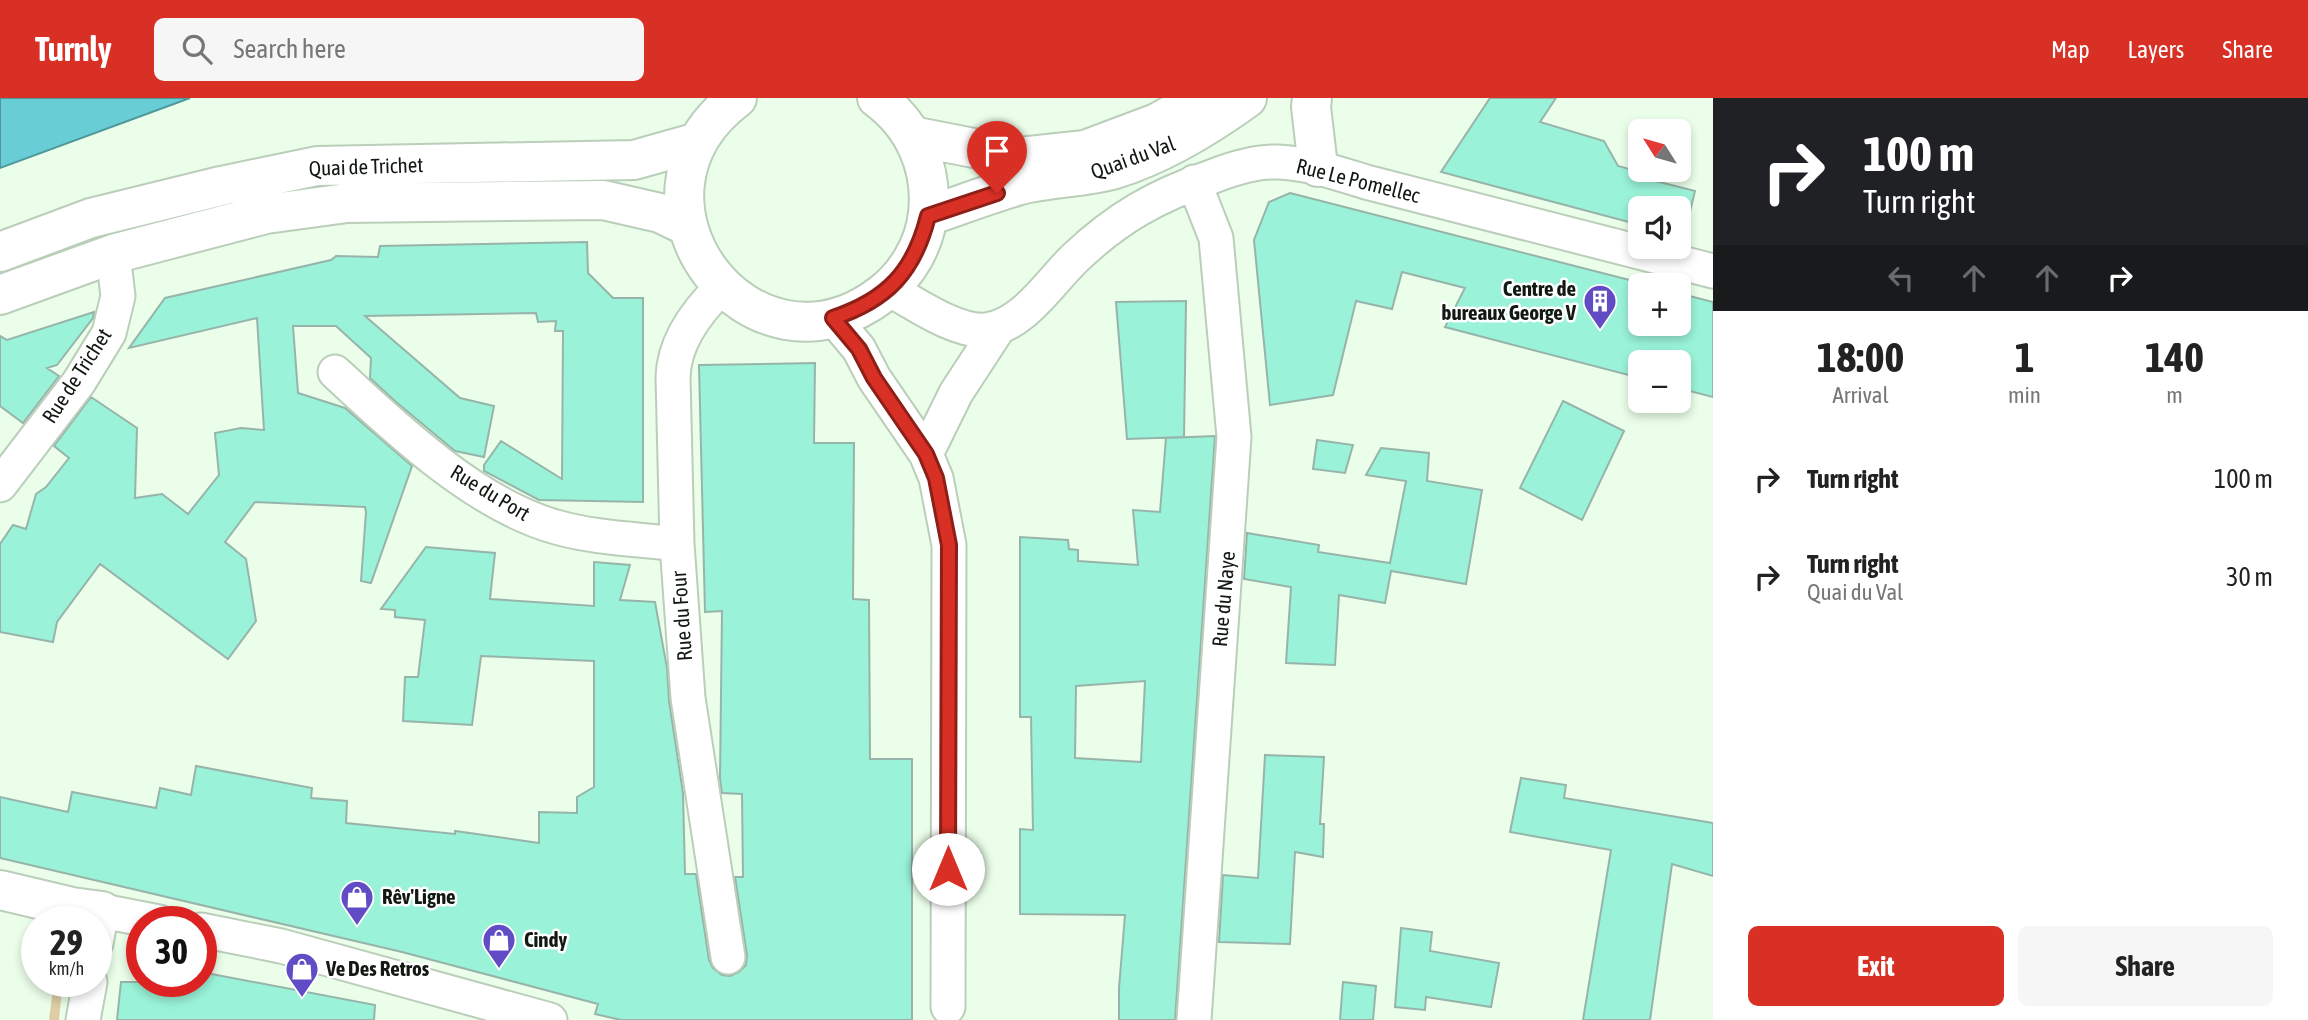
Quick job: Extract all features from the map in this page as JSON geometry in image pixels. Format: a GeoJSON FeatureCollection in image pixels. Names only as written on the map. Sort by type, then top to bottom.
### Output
{"type":"FeatureCollection","features":[{"type":"Feature","properties":{"kind":"main road"},"geometry":{"type":"LineString","coordinates":[[737,98],[724,107],[698,142],[687,174],[687,226],[706,269],[740,302],[762,313],[809,321],[833,318],[872,302],[889,289],[904,274],[915,256],[928,216],[927,174],[912,136],[900,119],[877,98]]}},
{"type":"Feature","properties":{"kind":"main road","name":"Quai du Val"},"geometry":{"type":"LineString","coordinates":[[912,136],[1020,157],[1085,150],[1157,123],[1201,98]]}},
{"type":"Feature","properties":{"kind":"main road","name":"Quai du Val"},"geometry":{"type":"LineString","coordinates":[[928,216],[1020,185],[1116,168],[1169,147],[1215,121],[1247,98]]}},
{"type":"Feature","properties":{"kind":"main road"},"geometry":{"type":"LineString","coordinates":[[1312,98],[1318,167]]}},
{"type":"Feature","properties":{"kind":"main road","name":"Quai de Trichet"},"geometry":{"type":"LineString","coordinates":[[0,252],[91,218],[317,166],[634,160],[698,142]]}},
{"type":"Feature","properties":{"kind":"main road","name":"Quai de Trichet"},"geometry":{"type":"LineString","coordinates":[[0,296],[113,254],[266,214],[347,203],[603,200],[660,213],[687,226]]}},
{"type":"Feature","properties":{"kind":"main road"},"geometry":{"type":"LineString","coordinates":[[0,890],[43,906]]}},
{"type":"Feature","properties":{"kind":"street","name":"Rue Le Pomellec"},"geometry":{"type":"LineString","coordinates":[[999,327],[1021,313],[1075,258],[1116,222],[1147,203],[1234,168],[1276,162],[1318,167],[1379,186],[1713,271]]}},
{"type":"Feature","properties":{"kind":"street","name":"Rue du Naye"},"geometry":{"type":"LineString","coordinates":[[1194,183],[1216,238],[1234,437],[1194,1020]]}},
{"type":"Feature","properties":{"kind":"street","name":"Rue de Trichet"},"geometry":{"type":"LineString","coordinates":[[0,485],[79,382],[110,333],[118,296],[113,254]]}},
{"type":"Feature","properties":{"kind":"street","name":"Rue du Four"},"geometry":{"type":"LineString","coordinates":[[722,287],[706,302],[693,321],[674,358],[677,544],[688,698],[728,957]]}},
{"type":"Feature","properties":{"kind":"street"},"geometry":{"type":"LineString","coordinates":[[889,289],[961,326],[983,331],[999,327]]}},
{"type":"Feature","properties":{"kind":"street"},"geometry":{"type":"LineString","coordinates":[[833,318],[859,349],[874,378],[926,454],[936,478],[949,545],[948,1007]]}},
{"type":"Feature","properties":{"kind":"street"},"geometry":{"type":"LineString","coordinates":[[926,454],[956,393],[999,327]]}},
{"type":"Feature","properties":{"kind":"street","name":"Rue du Port"},"geometry":{"type":"LineString","coordinates":[[335,372],[424,451],[482,491],[534,520],[580,532],[677,544]]}},
{"type":"Feature","properties":{"kind":"street"},"geometry":{"type":"LineString","coordinates":[[217,933],[281,946],[550,1020]]}},
{"type":"Feature","properties":{"kind":"street"},"geometry":{"type":"LineString","coordinates":[[83,1020],[87,997]]}},
{"type":"Feature","properties":{"kind":"shaded area"},"geometry":{"type":"Polygon","coordinates":[[[52,997],[61,997],[59,1020],[49,1020],[52,997]]]}},
{"type":"Feature","properties":{"kind":"water"},"geometry":{"type":"Polygon","coordinates":[[[0,98],[190,98],[0,168],[0,98]]]}},
{"type":"Feature","properties":{"kind":"building"},"geometry":{"type":"Polygon","coordinates":[[[1490,98],[1556,98],[1540,122],[1604,141],[1618,166],[1628,169],[1628,182],[1660,182],[1695,191],[1691,207],[1691,196],[1628,196],[1628,222],[1441,172],[1490,98]]]}},
{"type":"Feature","properties":{"kind":"building"},"geometry":{"type":"Polygon","coordinates":[[[1290,193],[1628,280],[1628,336],[1691,336],[1691,296],[1713,302],[1713,397],[1691,391],[1691,350],[1628,350],[1628,375],[1445,327],[1465,288],[1402,272],[1392,309],[1356,301],[1333,395],[1270,405],[1254,240],[1269,202],[1290,193]]]}},
{"type":"Feature","properties":{"kind":"building"},"geometry":{"type":"Polygon","coordinates":[[[587,242],[588,273],[613,298],[643,298],[643,502],[539,500],[484,471],[484,465],[501,441],[562,479],[563,331],[555,331],[556,321],[538,322],[536,313],[365,316],[460,398],[494,406],[484,457],[455,451],[396,402],[370,378],[371,358],[336,326],[293,326],[298,393],[345,408],[412,466],[371,583],[361,581],[365,507],[255,502],[225,542],[246,559],[256,621],[228,659],[100,564],[57,622],[53,642],[0,632],[0,544],[13,525],[26,529],[36,494],[46,487],[69,458],[54,446],[91,397],[137,428],[135,498],[162,494],[188,514],[219,475],[215,433],[241,428],[264,430],[257,318],[129,348],[165,298],[331,260],[336,256],[378,257],[380,246],[587,242]]]}},
{"type":"Feature","properties":{"kind":"building"},"geometry":{"type":"Polygon","coordinates":[[[1186,301],[1184,437],[1127,439],[1116,302],[1186,301]]]}},
{"type":"Feature","properties":{"kind":"building"},"geometry":{"type":"Polygon","coordinates":[[[94,312],[93,318],[57,365],[47,368],[59,376],[23,423],[0,406],[0,336],[7,340],[94,312]]]}},
{"type":"Feature","properties":{"kind":"building"},"geometry":{"type":"Polygon","coordinates":[[[815,363],[814,443],[854,443],[853,599],[869,600],[870,759],[912,759],[912,1020],[621,1020],[595,1014],[598,1004],[402,952],[217,909],[217,906],[205,906],[0,858],[0,797],[68,812],[72,792],[156,808],[160,788],[191,795],[196,766],[312,788],[311,798],[347,801],[346,823],[455,834],[455,831],[539,843],[539,812],[577,813],[577,797],[594,787],[594,661],[481,656],[472,725],[403,721],[405,677],[418,677],[425,620],[395,617],[395,610],[381,609],[426,547],[495,553],[490,599],[594,606],[594,562],[630,565],[620,600],[655,602],[667,668],[669,701],[683,793],[685,874],[696,874],[709,960],[713,968],[722,975],[730,976],[739,972],[746,965],[747,955],[735,877],[743,877],[742,794],[722,793],[720,779],[722,611],[705,612],[699,365],[815,363]]]}},
{"type":"Feature","properties":{"kind":"building"},"geometry":{"type":"Polygon","coordinates":[[[1563,401],[1624,431],[1582,520],[1520,488],[1563,401]]]}},
{"type":"Feature","properties":{"kind":"building"},"geometry":{"type":"Polygon","coordinates":[[[1215,436],[1175,1020],[1119,1020],[1125,915],[1020,914],[1020,829],[1033,830],[1031,717],[1020,717],[1020,537],[1068,540],[1069,549],[1078,550],[1078,561],[1138,565],[1133,510],[1160,512],[1166,438],[1215,436]],[[1145,681],[1076,686],[1075,758],[1141,762],[1145,681]]]}},
{"type":"Feature","properties":{"kind":"building"},"geometry":{"type":"Polygon","coordinates":[[[1317,440],[1353,445],[1345,473],[1313,469],[1317,440]]]}},
{"type":"Feature","properties":{"kind":"building"},"geometry":{"type":"Polygon","coordinates":[[[1381,448],[1429,453],[1427,481],[1482,490],[1466,584],[1391,571],[1385,603],[1339,595],[1335,665],[1286,663],[1291,587],[1244,579],[1247,533],[1319,545],[1318,552],[1390,563],[1406,481],[1366,475],[1381,448]]]}},
{"type":"Feature","properties":{"kind":"building"},"geometry":{"type":"Polygon","coordinates":[[[1265,755],[1324,757],[1320,824],[1324,824],[1323,857],[1295,852],[1290,944],[1219,942],[1223,875],[1258,878],[1265,755]]]}},
{"type":"Feature","properties":{"kind":"building"},"geometry":{"type":"Polygon","coordinates":[[[1521,778],[1566,785],[1564,798],[1713,823],[1713,876],[1672,864],[1650,1020],[1583,1020],[1611,850],[1510,832],[1521,778]]]}},
{"type":"Feature","properties":{"kind":"building"},"geometry":{"type":"Polygon","coordinates":[[[1401,928],[1432,932],[1430,951],[1499,963],[1491,1007],[1426,997],[1425,1010],[1395,1007],[1401,928]]]}},
{"type":"Feature","properties":{"kind":"building"},"geometry":{"type":"Polygon","coordinates":[[[217,975],[375,1005],[374,1020],[117,1020],[121,982],[126,982],[126,997],[217,997],[217,975]]]}},
{"type":"Feature","properties":{"kind":"building"},"geometry":{"type":"Polygon","coordinates":[[[1343,982],[1376,986],[1373,1020],[1340,1020],[1343,982]]]}},
{"type":"Feature","properties":{"kind":"place","name":"Centre de bureaux George V"},"geometry":{"type":"Point","coordinates":[1600,331]}},
{"type":"Feature","properties":{"kind":"place","name":"Rêv'Ligne"},"geometry":{"type":"Point","coordinates":[357,927]}},
{"type":"Feature","properties":{"kind":"place","name":"Cindy"},"geometry":{"type":"Point","coordinates":[499,970]}},
{"type":"Feature","properties":{"kind":"place","name":"Ve Des Retros"},"geometry":{"type":"Point","coordinates":[302,999]}},
{"type":"Feature","properties":{"kind":"route"},"geometry":{"type":"LineString","coordinates":[[948,869],[949,545],[944,512],[936,478],[926,454],[874,378],[859,349],[833,318],[872,302],[904,274],[915,256],[928,216],[997,193]]}}]}
